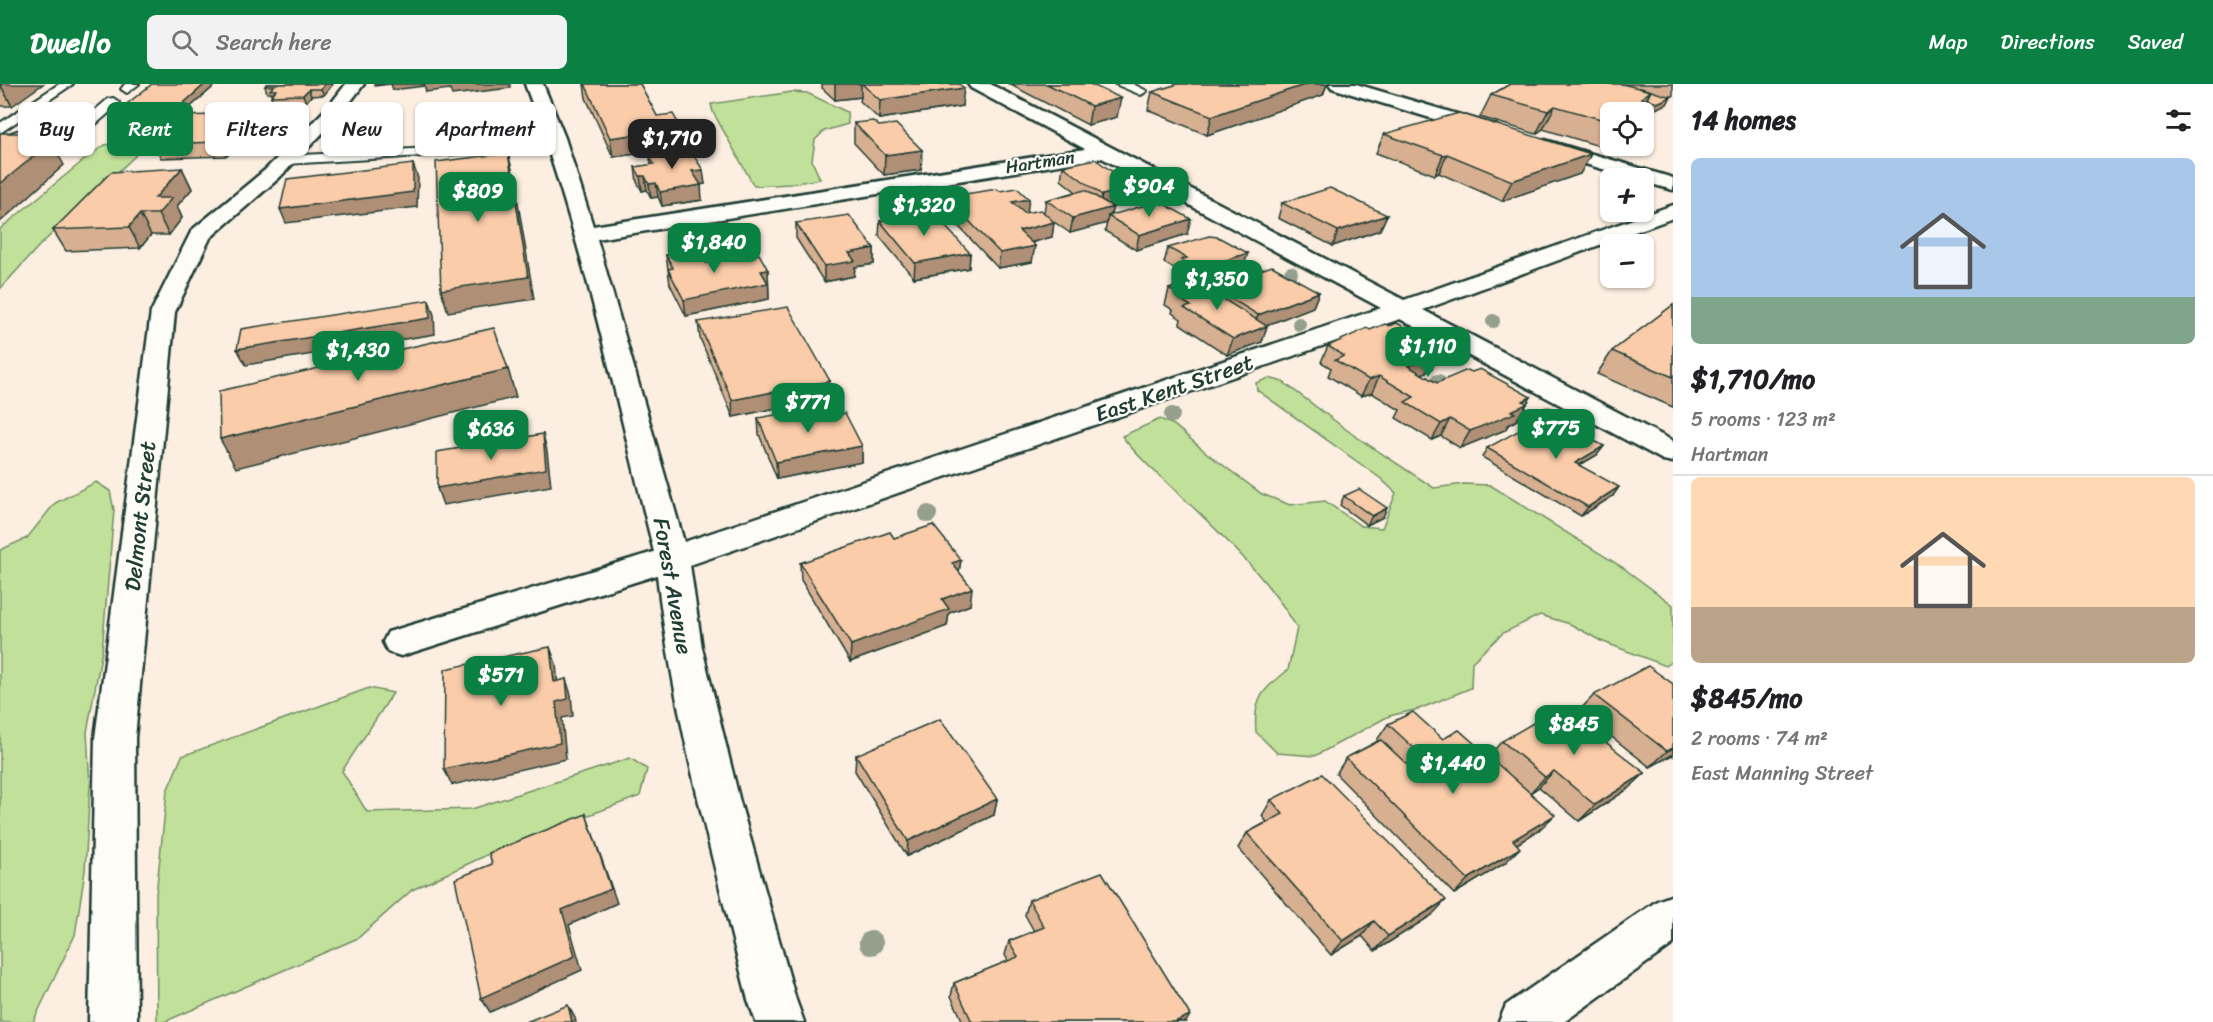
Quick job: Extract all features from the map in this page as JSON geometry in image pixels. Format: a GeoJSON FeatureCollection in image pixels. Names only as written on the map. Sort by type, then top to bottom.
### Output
{"type":"FeatureCollection","features":[{"type":"Feature","properties":{"kind":"street","name":"Delmont Street"},"geometry":{"type":"LineString","coordinates":[[113,1022],[115,738],[163,312],[200,235],[272,174],[356,84]]}},
{"type":"Feature","properties":{"kind":"street","name":"Forest Avenue"},"geometry":{"type":"LineString","coordinates":[[534,84],[557,145],[584,234],[672,557],[684,648],[719,802],[772,1000],[780,1022]]}},
{"type":"Feature","properties":{"kind":"street"},"geometry":{"type":"LineString","coordinates":[[977,84],[1673,453]]}},
{"type":"Feature","properties":{"kind":"street"},"geometry":{"type":"LineString","coordinates":[[1338,84],[1509,135]]}},
{"type":"Feature","properties":{"kind":"street"},"geometry":{"type":"LineString","coordinates":[[1531,142],[1673,184]]}},
{"type":"Feature","properties":{"kind":"street","name":"Hartman"},"geometry":{"type":"LineString","coordinates":[[584,234],[1104,152]]}},
{"type":"Feature","properties":{"kind":"street","name":"East Kent Street"},"geometry":{"type":"LineString","coordinates":[[401,642],[727,542],[1404,309],[1673,211]]}},
{"type":"Feature","properties":{"kind":"street"},"geometry":{"type":"LineString","coordinates":[[1523,1022],[1673,917]]}},
{"type":"Feature","properties":{"kind":"lane"},"geometry":{"type":"LineString","coordinates":[[0,129],[67,84]]}},
{"type":"Feature","properties":{"kind":"lane"},"geometry":{"type":"LineString","coordinates":[[1121,84],[1141,91]]}},
{"type":"Feature","properties":{"kind":"lane"},"geometry":{"type":"LineString","coordinates":[[0,142],[17,135],[76,134],[107,107]]}},
{"type":"Feature","properties":{"kind":"lane"},"geometry":{"type":"LineString","coordinates":[[285,160],[557,145]]}},
{"type":"Feature","properties":{"kind":"green space"},"geometry":{"type":"Polygon","coordinates":[[[792,92],[807,93],[847,112],[848,124],[824,131],[815,140],[812,161],[820,179],[790,184],[754,186],[713,112],[711,104],[792,92]]]}},
{"type":"Feature","properties":{"kind":"green space"},"geometry":{"type":"Polygon","coordinates":[[[107,145],[107,156],[135,156],[39,246],[0,289],[0,229],[89,156],[95,156],[95,152],[107,145]]]}},
{"type":"Feature","properties":{"kind":"green space"},"geometry":{"type":"Polygon","coordinates":[[[1269,378],[1283,382],[1355,436],[1434,488],[1464,484],[1490,485],[1622,567],[1673,605],[1673,661],[1666,666],[1601,641],[1570,624],[1540,615],[1503,633],[1472,662],[1471,688],[1419,709],[1389,716],[1315,756],[1277,753],[1256,732],[1256,711],[1261,696],[1288,670],[1297,628],[1271,590],[1240,554],[1146,464],[1122,436],[1160,419],[1174,425],[1208,454],[1262,494],[1290,505],[1325,501],[1361,526],[1382,528],[1396,493],[1380,478],[1257,390],[1256,383],[1269,378]]]}},
{"type":"Feature","properties":{"kind":"green space"},"geometry":{"type":"Polygon","coordinates":[[[96,482],[110,491],[114,510],[102,651],[87,732],[90,786],[85,871],[75,935],[33,1022],[0,1022],[0,550],[27,538],[55,503],[96,482]]]}},
{"type":"Feature","properties":{"kind":"green space"},"geometry":{"type":"Polygon","coordinates":[[[369,688],[393,693],[342,771],[367,812],[472,809],[630,758],[647,769],[640,796],[504,847],[412,890],[358,938],[164,1022],[157,1022],[156,895],[167,791],[182,756],[369,688]]]}},
{"type":"Feature","properties":{"kind":"building"},"geometry":{"type":"Polygon","coordinates":[[[152,84],[205,84],[185,102],[129,102],[152,84]]]}},
{"type":"Feature","properties":{"kind":"building"},"geometry":{"type":"Polygon","coordinates":[[[267,84],[325,84],[321,89],[309,89],[303,95],[271,96],[276,90],[270,90],[274,86],[265,86],[267,84]]]}},
{"type":"Feature","properties":{"kind":"building"},"geometry":{"type":"Polygon","coordinates":[[[585,84],[640,84],[657,116],[673,114],[681,128],[610,138],[585,84]]]}},
{"type":"Feature","properties":{"kind":"building"},"geometry":{"type":"Polygon","coordinates":[[[862,84],[959,84],[964,88],[880,100],[862,84]]]}},
{"type":"Feature","properties":{"kind":"building"},"geometry":{"type":"Polygon","coordinates":[[[1047,84],[1090,84],[1121,98],[1091,106],[1047,84]]]}},
{"type":"Feature","properties":{"kind":"building"},"geometry":{"type":"Polygon","coordinates":[[[1178,84],[1307,84],[1212,116],[1152,92],[1178,84]]]}},
{"type":"Feature","properties":{"kind":"building"},"geometry":{"type":"Polygon","coordinates":[[[1510,84],[1622,84],[1651,91],[1641,98],[1647,100],[1644,102],[1600,102],[1600,119],[1555,106],[1548,111],[1491,95],[1510,84]]]}},
{"type":"Feature","properties":{"kind":"building"},"geometry":{"type":"Polygon","coordinates":[[[1651,91],[1671,97],[1657,103],[1647,99],[1651,91]]]}},
{"type":"Feature","properties":{"kind":"building"},"geometry":{"type":"Polygon","coordinates":[[[1459,113],[1591,154],[1512,181],[1447,154],[1443,155],[1384,134],[1459,113]]]}},
{"type":"Feature","properties":{"kind":"building"},"geometry":{"type":"Polygon","coordinates":[[[205,115],[205,142],[193,143],[193,116],[205,115]]]}},
{"type":"Feature","properties":{"kind":"building"},"geometry":{"type":"Polygon","coordinates":[[[873,121],[879,126],[896,124],[922,150],[885,155],[854,123],[873,121]]]}},
{"type":"Feature","properties":{"kind":"building"},"geometry":{"type":"Polygon","coordinates":[[[0,133],[18,133],[18,156],[34,156],[0,184],[0,133]]]}},
{"type":"Feature","properties":{"kind":"building"},"geometry":{"type":"Polygon","coordinates":[[[688,146],[703,170],[692,171],[701,185],[660,192],[656,183],[649,184],[645,176],[640,176],[635,167],[654,164],[650,157],[669,154],[666,150],[688,146]]]}},
{"type":"Feature","properties":{"kind":"building"},"geometry":{"type":"Polygon","coordinates":[[[484,156],[508,156],[528,277],[441,290],[436,162],[484,156]]]}},
{"type":"Feature","properties":{"kind":"building"},"geometry":{"type":"Polygon","coordinates":[[[1095,159],[1135,188],[1102,195],[1063,166],[1095,159]]]}},
{"type":"Feature","properties":{"kind":"building"},"geometry":{"type":"Polygon","coordinates":[[[413,164],[413,192],[280,209],[287,179],[413,164]]]}},
{"type":"Feature","properties":{"kind":"building"},"geometry":{"type":"Polygon","coordinates":[[[182,168],[155,198],[172,198],[158,214],[140,214],[129,227],[53,230],[111,172],[182,168]]]}},
{"type":"Feature","properties":{"kind":"building"},"geometry":{"type":"Polygon","coordinates":[[[1017,188],[1029,199],[1012,202],[1024,213],[1041,210],[1054,222],[1019,231],[1035,246],[1000,253],[946,197],[997,189],[1000,191],[1017,188]]]}},
{"type":"Feature","properties":{"kind":"building"},"geometry":{"type":"Polygon","coordinates":[[[1330,188],[1387,215],[1338,231],[1282,203],[1330,188]]]}},
{"type":"Feature","properties":{"kind":"building"},"geometry":{"type":"Polygon","coordinates":[[[1085,190],[1113,207],[1073,218],[1046,200],[1085,190]]]}},
{"type":"Feature","properties":{"kind":"building"},"geometry":{"type":"Polygon","coordinates":[[[1159,201],[1191,219],[1139,235],[1108,216],[1159,201]]]}},
{"type":"Feature","properties":{"kind":"building"},"geometry":{"type":"Polygon","coordinates":[[[932,212],[970,253],[915,263],[880,221],[932,212]]]}},
{"type":"Feature","properties":{"kind":"building"},"geometry":{"type":"Polygon","coordinates":[[[849,215],[874,248],[849,253],[855,261],[824,266],[796,223],[849,215]]]}},
{"type":"Feature","properties":{"kind":"building"},"geometry":{"type":"Polygon","coordinates":[[[1209,236],[1218,237],[1248,253],[1198,269],[1181,260],[1187,258],[1168,248],[1209,236]]]}},
{"type":"Feature","properties":{"kind":"building"},"geometry":{"type":"Polygon","coordinates":[[[699,250],[706,263],[759,254],[768,270],[761,271],[768,283],[684,300],[668,269],[673,268],[666,255],[699,250]]]}},
{"type":"Feature","properties":{"kind":"building"},"geometry":{"type":"Polygon","coordinates":[[[1272,266],[1319,292],[1258,315],[1212,287],[1272,266]]]}},
{"type":"Feature","properties":{"kind":"building"},"geometry":{"type":"Polygon","coordinates":[[[1190,282],[1200,288],[1204,287],[1267,326],[1233,339],[1184,308],[1191,306],[1176,297],[1180,296],[1169,289],[1190,282]]]}},
{"type":"Feature","properties":{"kind":"building"},"geometry":{"type":"Polygon","coordinates":[[[429,300],[430,318],[237,349],[241,329],[429,300]]]}},
{"type":"Feature","properties":{"kind":"building"},"geometry":{"type":"Polygon","coordinates":[[[1673,305],[1673,377],[1612,351],[1673,305]]]}},
{"type":"Feature","properties":{"kind":"building"},"geometry":{"type":"Polygon","coordinates":[[[788,307],[830,381],[732,400],[698,322],[788,307]]]}},
{"type":"Feature","properties":{"kind":"building"},"geometry":{"type":"Polygon","coordinates":[[[1397,323],[1442,348],[1435,351],[1439,354],[1408,366],[1437,383],[1467,370],[1472,372],[1480,369],[1531,397],[1523,401],[1527,404],[1511,411],[1515,413],[1470,431],[1450,419],[1441,424],[1405,402],[1414,397],[1379,376],[1369,380],[1335,360],[1344,356],[1328,346],[1367,328],[1370,330],[1385,324],[1389,326],[1397,323]]]}},
{"type":"Feature","properties":{"kind":"building"},"geometry":{"type":"Polygon","coordinates":[[[494,328],[508,369],[220,439],[219,391],[494,328]]]}},
{"type":"Feature","properties":{"kind":"building"},"geometry":{"type":"Polygon","coordinates":[[[825,406],[830,416],[845,413],[862,446],[776,462],[758,418],[825,406]]]}},
{"type":"Feature","properties":{"kind":"building"},"geometry":{"type":"Polygon","coordinates":[[[1538,420],[1551,427],[1559,422],[1604,446],[1575,463],[1619,487],[1588,507],[1487,448],[1538,420]]]}},
{"type":"Feature","properties":{"kind":"building"},"geometry":{"type":"Polygon","coordinates":[[[543,434],[546,469],[437,488],[437,452],[543,434]]]}},
{"type":"Feature","properties":{"kind":"building"},"geometry":{"type":"Polygon","coordinates":[[[1359,489],[1387,508],[1372,516],[1344,496],[1359,489]]]}},
{"type":"Feature","properties":{"kind":"building"},"geometry":{"type":"Polygon","coordinates":[[[933,525],[961,560],[952,563],[972,588],[942,599],[949,609],[851,645],[800,563],[890,532],[894,538],[933,525]]]}},
{"type":"Feature","properties":{"kind":"building"},"geometry":{"type":"Polygon","coordinates":[[[550,647],[554,682],[566,679],[568,699],[556,702],[560,743],[444,769],[445,669],[550,647]]]}},
{"type":"Feature","properties":{"kind":"building"},"geometry":{"type":"Polygon","coordinates":[[[1648,666],[1673,684],[1673,748],[1667,751],[1594,695],[1648,666]]]}},
{"type":"Feature","properties":{"kind":"building"},"geometry":{"type":"Polygon","coordinates":[[[1561,707],[1645,773],[1595,805],[1554,771],[1545,777],[1502,741],[1561,707]]]}},
{"type":"Feature","properties":{"kind":"building"},"geometry":{"type":"Polygon","coordinates":[[[1413,712],[1443,739],[1459,730],[1555,815],[1513,840],[1520,848],[1468,879],[1346,758],[1381,740],[1412,769],[1427,760],[1388,724],[1413,712]]]}},
{"type":"Feature","properties":{"kind":"building"},"geometry":{"type":"Polygon","coordinates":[[[940,719],[997,799],[908,841],[856,755],[940,719]]]}},
{"type":"Feature","properties":{"kind":"building"},"geometry":{"type":"Polygon","coordinates":[[[1322,774],[1446,900],[1388,936],[1374,921],[1343,941],[1247,833],[1283,814],[1271,800],[1322,774]]]}},
{"type":"Feature","properties":{"kind":"building"},"geometry":{"type":"Polygon","coordinates":[[[586,814],[611,889],[562,910],[575,956],[481,998],[455,879],[492,864],[489,853],[586,814]]]}},
{"type":"Feature","properties":{"kind":"building"},"geometry":{"type":"Polygon","coordinates":[[[1102,872],[1190,1015],[1175,1022],[972,1022],[954,983],[1018,957],[1009,941],[1044,927],[1029,900],[1102,872]]]}},
{"type":"Feature","properties":{"kind":"building"},"geometry":{"type":"Polygon","coordinates":[[[568,1005],[572,1022],[526,1022],[568,1005]]]}}]}
